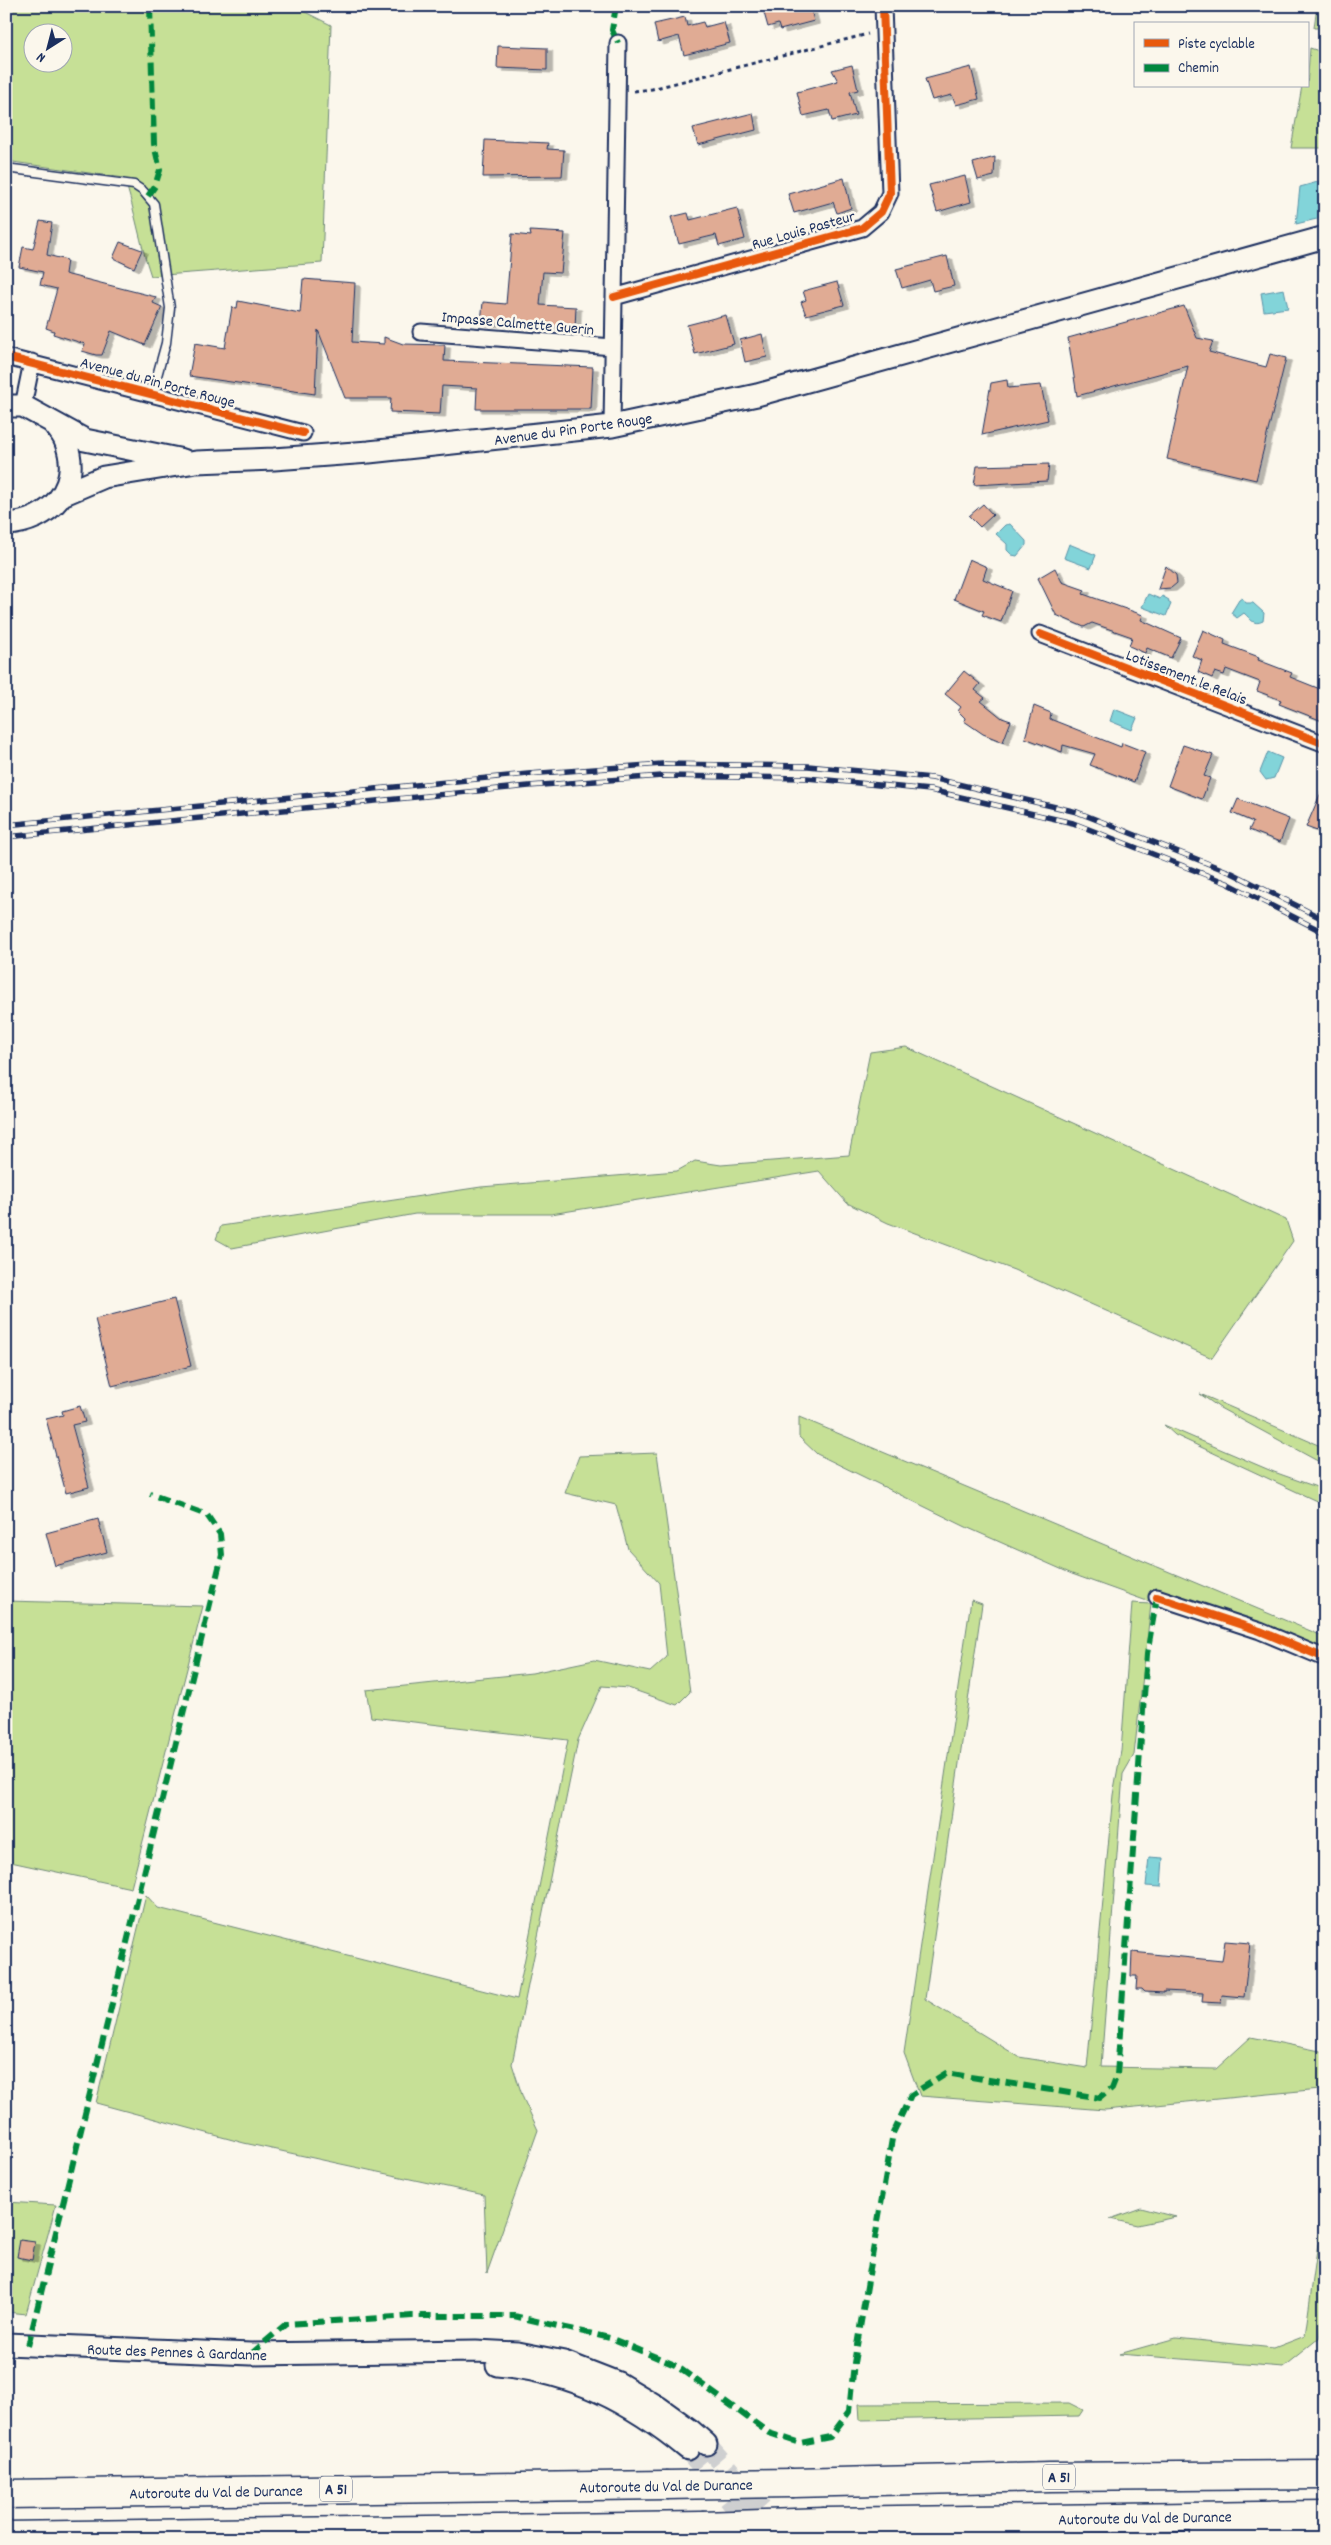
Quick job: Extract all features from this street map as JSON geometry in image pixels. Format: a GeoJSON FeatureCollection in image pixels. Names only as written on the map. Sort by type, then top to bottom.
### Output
{"type":"FeatureCollection","features":[{"type":"Feature","properties":{"kind":"highway","name":"Autoroute du Val de Durance"},"geometry":{"type":"LineString","coordinates":[[6,2494],[793,2483],[1050,2477],[1325,2475]]}},
{"type":"Feature","properties":{"kind":"highway","name":"Autoroute du Val de Durance"},"geometry":{"type":"LineString","coordinates":[[6,2536],[1325,2515]]}},
{"type":"Feature","properties":{"kind":"highway"},"geometry":{"type":"LineString","coordinates":[[854,2522],[1325,2538]]}},
{"type":"Feature","properties":{"kind":"main road"},"geometry":{"type":"LineString","coordinates":[[1226,266],[1325,236]]}},
{"type":"Feature","properties":{"kind":"main road"},"geometry":{"type":"LineString","coordinates":[[1226,266],[1325,241]]}},
{"type":"Feature","properties":{"kind":"main road","name":"Avenue du Pin Porte Rouge"},"geometry":{"type":"LineString","coordinates":[[62,495],[104,477],[196,462],[274,459],[378,451],[612,426],[758,394],[1226,266]]}},
{"type":"Feature","properties":{"kind":"main road","name":"Avenue du Pin Porte Rouge"},"geometry":{"type":"LineString","coordinates":[[14,406],[52,421],[85,440],[196,462]]}},
{"type":"Feature","properties":{"kind":"main road"},"geometry":{"type":"LineString","coordinates":[[6,524],[23,523],[42,516],[62,495],[70,475],[70,456],[65,440],[52,421]]}},
{"type":"Feature","properties":{"kind":"main road","name":"Route des Pennes à Gardanne"},"geometry":{"type":"LineString","coordinates":[[6,2344],[251,2354],[348,2352],[512,2367],[570,2380],[633,2408],[697,2447]]}},
{"type":"Feature","properties":{"kind":"street","name":"Rue Louis Pasteur"},"geometry":{"type":"LineString","coordinates":[[614,297],[862,228],[881,212],[890,193],[882,6]]}},
{"type":"Feature","properties":{"kind":"street"},"geometry":{"type":"LineString","coordinates":[[612,426],[618,43]]}},
{"type":"Feature","properties":{"kind":"street","name":"Impasse Calmette Guerin"},"geometry":{"type":"LineString","coordinates":[[421,332],[613,347]]}},
{"type":"Feature","properties":{"kind":"street","name":"Avenue du Pin Porte Rouge"},"geometry":{"type":"LineString","coordinates":[[6,357],[32,362],[303,433]]}},
{"type":"Feature","properties":{"kind":"street"},"geometry":{"type":"LineString","coordinates":[[14,406],[32,362]]}},
{"type":"Feature","properties":{"kind":"street","name":"Lotissement le Relais"},"geometry":{"type":"LineString","coordinates":[[1040,634],[1325,744]]}},
{"type":"Feature","properties":{"kind":"street"},"geometry":{"type":"LineString","coordinates":[[1157,1597],[1260,1631],[1325,1658]]}},
{"type":"Feature","properties":{"kind":"lane"},"geometry":{"type":"LineString","coordinates":[[13,169],[134,185],[143,191],[154,204],[170,308],[166,343],[152,394]]}},
{"type":"Feature","properties":{"kind":"path"},"geometry":{"type":"LineString","coordinates":[[617,92],[652,89],[884,30]]}},
{"type":"Feature","properties":{"kind":"green space"},"geometry":{"type":"Polygon","coordinates":[[[6,6],[293,6],[331,25],[322,263],[151,276],[124,178],[6,161],[6,6]]]}},
{"type":"Feature","properties":{"kind":"green space"},"geometry":{"type":"Polygon","coordinates":[[[1317,6],[1325,6],[1325,28],[1314,28],[1317,6]]]}},
{"type":"Feature","properties":{"kind":"green space"},"geometry":{"type":"Polygon","coordinates":[[[1310,48],[1325,53],[1323,148],[1291,148],[1302,88],[1308,88],[1310,48]]]}},
{"type":"Feature","properties":{"kind":"green space"},"geometry":{"type":"Polygon","coordinates":[[[906,1047],[1286,1220],[1293,1241],[1212,1358],[1014,1270],[888,1223],[847,1203],[819,1171],[551,1214],[415,1214],[232,1248],[216,1239],[221,1226],[481,1187],[677,1171],[695,1161],[721,1165],[849,1155],[870,1052],[906,1047]]]}},
{"type":"Feature","properties":{"kind":"green space"},"geometry":{"type":"Polygon","coordinates":[[[1200,1394],[1325,1448],[1325,1465],[1220,1408],[1200,1394]]]}},
{"type":"Feature","properties":{"kind":"green space"},"geometry":{"type":"Polygon","coordinates":[[[799,1417],[1325,1637],[1325,1649],[1270,1626],[1165,1591],[1147,1601],[1072,1574],[966,1527],[817,1454],[799,1437],[799,1417]]]}},
{"type":"Feature","properties":{"kind":"green space"},"geometry":{"type":"Polygon","coordinates":[[[1164,1425],[1274,1472],[1325,1490],[1325,1505],[1175,1435],[1164,1425]]]}},
{"type":"Feature","properties":{"kind":"green space"},"geometry":{"type":"Polygon","coordinates":[[[657,1453],[690,1692],[677,1705],[628,1688],[602,1686],[578,1740],[512,2064],[523,2098],[538,2130],[487,2273],[484,2195],[244,2143],[96,2103],[146,1895],[158,1908],[517,1999],[568,1740],[371,1717],[366,1690],[532,1673],[594,1660],[650,1672],[667,1657],[659,1583],[628,1549],[616,1505],[565,1493],[579,1456],[657,1453]]]}},
{"type":"Feature","properties":{"kind":"green space"},"geometry":{"type":"Polygon","coordinates":[[[971,1600],[982,1604],[925,1999],[1019,2057],[1087,2068],[1113,1795],[1121,1751],[1132,1603],[1151,1604],[1134,1755],[1123,1774],[1101,2067],[1216,2069],[1251,2037],[1325,2052],[1325,2100],[1320,2089],[1105,2110],[920,2096],[904,2053],[971,1600]]]}},
{"type":"Feature","properties":{"kind":"green space"},"geometry":{"type":"Polygon","coordinates":[[[6,1601],[203,1606],[131,1888],[6,1861],[6,1601]]]}},
{"type":"Feature","properties":{"kind":"green space"},"geometry":{"type":"Polygon","coordinates":[[[1325,2193],[1325,2300],[1319,2338],[1283,2367],[1119,2354],[1176,2338],[1274,2348],[1305,2336],[1325,2193]]]}},
{"type":"Feature","properties":{"kind":"green space"},"geometry":{"type":"Polygon","coordinates":[[[6,2202],[56,2205],[26,2314],[6,2312],[6,2202]]]}},
{"type":"Feature","properties":{"kind":"green space"},"geometry":{"type":"Polygon","coordinates":[[[1141,2208],[1176,2217],[1137,2225],[1110,2219],[1141,2208]]]}},
{"type":"Feature","properties":{"kind":"green space"},"geometry":{"type":"Polygon","coordinates":[[[1069,2403],[1083,2410],[1079,2416],[860,2420],[859,2404],[1069,2403]]]}},
{"type":"Feature","properties":{"kind":"water"},"geometry":{"type":"Polygon","coordinates":[[[1325,180],[1325,217],[1296,224],[1300,187],[1325,180]]]}},
{"type":"Feature","properties":{"kind":"water"},"geometry":{"type":"Polygon","coordinates":[[[1284,289],[1288,308],[1264,311],[1261,293],[1284,289]]]}},
{"type":"Feature","properties":{"kind":"water"},"geometry":{"type":"Polygon","coordinates":[[[1010,524],[1026,541],[1026,545],[1017,556],[1012,555],[1007,550],[1007,544],[996,534],[1005,525],[1010,524]]]}},
{"type":"Feature","properties":{"kind":"water"},"geometry":{"type":"Polygon","coordinates":[[[1069,544],[1096,555],[1091,568],[1064,558],[1069,544]]]}},
{"type":"Feature","properties":{"kind":"water"},"geometry":{"type":"Polygon","coordinates":[[[1148,594],[1160,599],[1162,596],[1169,600],[1168,602],[1171,604],[1166,616],[1142,607],[1148,594]]]}},
{"type":"Feature","properties":{"kind":"water"},"geometry":{"type":"Polygon","coordinates":[[[1242,598],[1246,603],[1253,603],[1264,613],[1263,621],[1254,622],[1244,613],[1237,618],[1231,613],[1242,598]]]}},
{"type":"Feature","properties":{"kind":"water"},"geometry":{"type":"Polygon","coordinates":[[[1114,709],[1137,718],[1132,730],[1110,721],[1114,709]]]}},
{"type":"Feature","properties":{"kind":"water"},"geometry":{"type":"Polygon","coordinates":[[[1268,752],[1282,758],[1274,778],[1266,780],[1260,772],[1268,752]]]}},
{"type":"Feature","properties":{"kind":"water"},"geometry":{"type":"Polygon","coordinates":[[[1149,1857],[1163,1858],[1161,1887],[1146,1886],[1149,1857]]]}},
{"type":"Feature","properties":{"kind":"building"},"geometry":{"type":"Polygon","coordinates":[[[762,6],[810,6],[814,21],[780,30],[778,24],[768,27],[762,6]]]}},
{"type":"Feature","properties":{"kind":"building"},"geometry":{"type":"Polygon","coordinates":[[[685,17],[687,26],[703,22],[705,27],[724,22],[730,43],[684,55],[679,36],[658,42],[654,24],[685,17]]]}},
{"type":"Feature","properties":{"kind":"building"},"geometry":{"type":"Polygon","coordinates":[[[498,46],[547,48],[547,70],[497,68],[498,46]]]}},
{"type":"Feature","properties":{"kind":"building"},"geometry":{"type":"Polygon","coordinates":[[[852,65],[858,90],[850,92],[856,115],[832,121],[829,110],[803,116],[797,92],[838,81],[832,70],[852,65]]]}},
{"type":"Feature","properties":{"kind":"building"},"geometry":{"type":"Polygon","coordinates":[[[971,67],[979,99],[956,105],[952,95],[932,100],[925,79],[971,67]]]}},
{"type":"Feature","properties":{"kind":"building"},"geometry":{"type":"Polygon","coordinates":[[[753,113],[756,130],[698,145],[693,128],[753,113]]]}},
{"type":"Feature","properties":{"kind":"building"},"geometry":{"type":"Polygon","coordinates":[[[485,140],[548,143],[547,149],[564,150],[562,176],[483,177],[485,140]]]}},
{"type":"Feature","properties":{"kind":"building"},"geometry":{"type":"Polygon","coordinates":[[[995,157],[994,176],[978,180],[973,163],[995,157]]]}},
{"type":"Feature","properties":{"kind":"building"},"geometry":{"type":"Polygon","coordinates":[[[965,176],[971,202],[937,212],[929,185],[965,176]]]}},
{"type":"Feature","properties":{"kind":"building"},"geometry":{"type":"Polygon","coordinates":[[[844,178],[851,208],[837,213],[833,202],[794,213],[788,194],[844,178]]]}},
{"type":"Feature","properties":{"kind":"building"},"geometry":{"type":"Polygon","coordinates":[[[737,208],[745,239],[719,246],[716,235],[679,244],[671,217],[688,213],[690,220],[737,208]]]}},
{"type":"Feature","properties":{"kind":"building"},"geometry":{"type":"Polygon","coordinates":[[[40,221],[52,223],[47,255],[67,260],[65,274],[156,297],[153,303],[162,307],[145,345],[111,331],[102,355],[96,355],[82,351],[85,344],[53,334],[54,331],[46,328],[57,289],[40,285],[43,272],[19,267],[23,247],[33,249],[40,221]]]}},
{"type":"Feature","properties":{"kind":"building"},"geometry":{"type":"Polygon","coordinates":[[[530,231],[565,233],[561,273],[543,272],[540,305],[576,307],[575,328],[481,323],[483,302],[506,304],[512,234],[531,236],[530,231]]]}},
{"type":"Feature","properties":{"kind":"building"},"geometry":{"type":"Polygon","coordinates":[[[120,242],[142,250],[134,268],[113,258],[120,242]]]}},
{"type":"Feature","properties":{"kind":"building"},"geometry":{"type":"Polygon","coordinates":[[[947,256],[954,286],[933,291],[930,280],[902,288],[896,269],[947,256]]]}},
{"type":"Feature","properties":{"kind":"building"},"geometry":{"type":"Polygon","coordinates":[[[303,279],[355,283],[352,342],[384,344],[384,337],[403,344],[445,345],[444,361],[593,367],[591,409],[476,409],[477,388],[442,386],[440,414],[390,412],[391,398],[345,398],[318,330],[315,394],[189,376],[195,343],[225,348],[232,307],[237,308],[238,301],[300,313],[303,279]]]}},
{"type":"Feature","properties":{"kind":"building"},"geometry":{"type":"Polygon","coordinates":[[[837,282],[844,305],[806,315],[801,302],[806,300],[803,291],[837,282]]]}},
{"type":"Feature","properties":{"kind":"building"},"geometry":{"type":"Polygon","coordinates":[[[1184,306],[1197,338],[1213,341],[1209,352],[1266,367],[1270,354],[1286,358],[1256,480],[1167,459],[1188,366],[1077,396],[1068,338],[1184,306]]]}},
{"type":"Feature","properties":{"kind":"building"},"geometry":{"type":"Polygon","coordinates":[[[726,315],[734,344],[695,354],[687,325],[726,315]]]}},
{"type":"Feature","properties":{"kind":"building"},"geometry":{"type":"Polygon","coordinates":[[[762,334],[767,357],[745,362],[740,340],[762,334]]]}},
{"type":"Feature","properties":{"kind":"building"},"geometry":{"type":"Polygon","coordinates":[[[1007,380],[1008,388],[1041,385],[1048,420],[982,435],[991,383],[1007,380]]]}},
{"type":"Feature","properties":{"kind":"building"},"geometry":{"type":"Polygon","coordinates":[[[1049,464],[1047,481],[974,485],[977,466],[1049,464]]]}},
{"type":"Feature","properties":{"kind":"building"},"geometry":{"type":"Polygon","coordinates":[[[983,504],[993,515],[980,527],[969,516],[983,504]]]}},
{"type":"Feature","properties":{"kind":"building"},"geometry":{"type":"Polygon","coordinates":[[[969,559],[987,567],[983,579],[1012,591],[1001,622],[982,615],[984,611],[954,599],[969,559]]]}},
{"type":"Feature","properties":{"kind":"building"},"geometry":{"type":"Polygon","coordinates":[[[1166,566],[1176,575],[1177,583],[1171,588],[1158,589],[1166,566]]]}},
{"type":"Feature","properties":{"kind":"building"},"geometry":{"type":"Polygon","coordinates":[[[1055,568],[1062,582],[1085,590],[1083,594],[1143,615],[1141,620],[1181,638],[1171,658],[1147,648],[1145,653],[1129,646],[1132,637],[1092,623],[1084,627],[1056,615],[1038,578],[1055,568]]]}},
{"type":"Feature","properties":{"kind":"building"},"geometry":{"type":"Polygon","coordinates":[[[1203,630],[1225,640],[1224,644],[1259,657],[1258,660],[1292,673],[1290,677],[1325,691],[1325,722],[1279,704],[1281,700],[1257,691],[1260,682],[1226,669],[1224,675],[1215,672],[1212,678],[1198,672],[1202,660],[1192,656],[1203,630]]]}},
{"type":"Feature","properties":{"kind":"building"},"geometry":{"type":"Polygon","coordinates":[[[964,671],[980,684],[975,690],[985,698],[981,701],[1002,718],[1011,721],[1003,742],[983,734],[964,721],[965,718],[958,711],[961,707],[945,694],[964,671]]]}},
{"type":"Feature","properties":{"kind":"building"},"geometry":{"type":"Polygon","coordinates":[[[1034,706],[1051,713],[1050,719],[1121,747],[1122,743],[1145,752],[1134,782],[1090,765],[1095,754],[1063,745],[1062,752],[1025,738],[1034,706]]]}},
{"type":"Feature","properties":{"kind":"building"},"geometry":{"type":"Polygon","coordinates":[[[1183,745],[1213,755],[1204,776],[1210,778],[1202,799],[1168,786],[1183,745]]]}},
{"type":"Feature","properties":{"kind":"building"},"geometry":{"type":"Polygon","coordinates":[[[1325,783],[1325,834],[1306,827],[1325,783]]]}},
{"type":"Feature","properties":{"kind":"building"},"geometry":{"type":"Polygon","coordinates":[[[1238,799],[1289,819],[1280,842],[1249,830],[1253,822],[1232,813],[1238,799]]]}},
{"type":"Feature","properties":{"kind":"building"},"geometry":{"type":"Polygon","coordinates":[[[174,1299],[191,1366],[112,1386],[95,1319],[174,1299]]]}},
{"type":"Feature","properties":{"kind":"building"},"geometry":{"type":"Polygon","coordinates":[[[80,1406],[85,1422],[72,1425],[89,1487],[66,1493],[46,1419],[63,1415],[62,1411],[80,1406]]]}},
{"type":"Feature","properties":{"kind":"building"},"geometry":{"type":"Polygon","coordinates":[[[98,1519],[107,1552],[55,1566],[46,1533],[98,1519]]]}},
{"type":"Feature","properties":{"kind":"building"},"geometry":{"type":"Polygon","coordinates":[[[1225,1941],[1250,1943],[1244,1997],[1222,1995],[1221,2003],[1202,2002],[1203,1993],[1145,1992],[1142,1989],[1136,1989],[1137,1976],[1131,1976],[1132,1952],[1222,1961],[1225,1941]]]}},
{"type":"Feature","properties":{"kind":"building"},"geometry":{"type":"Polygon","coordinates":[[[20,2240],[35,2242],[32,2260],[17,2257],[20,2240]]]}},
{"type":"Feature","properties":{"kind":"tunnel"},"geometry":{"type":"LineString","coordinates":[[706,2444],[788,2539]]}},
{"type":"Feature","properties":{"kind":"tunnel"},"geometry":{"type":"LineString","coordinates":[[688,2449],[762,2539]]}},
{"type":"Feature","properties":{"kind":"railway"},"geometry":{"type":"LineString","coordinates":[[6,825],[528,774],[662,764],[808,766],[932,778],[1077,812],[1232,873],[1325,920]]}},
{"type":"Feature","properties":{"kind":"railway"},"geometry":{"type":"LineString","coordinates":[[6,837],[529,786],[662,776],[807,778],[930,790],[1073,823],[1227,883],[1325,933]]}},
{"type":"Feature","properties":{"kind":"marked path"},"geometry":{"type":"LineString","coordinates":[[148,196],[155,186],[160,170],[154,144],[150,6]]}},
{"type":"Feature","properties":{"kind":"marked path"},"geometry":{"type":"LineString","coordinates":[[616,6],[612,30],[618,43]]}},
{"type":"Feature","properties":{"kind":"marked path"},"geometry":{"type":"LineString","coordinates":[[28,2346],[222,1555],[220,1534],[207,1515],[150,1494]]}},
{"type":"Feature","properties":{"kind":"marked path"},"geometry":{"type":"LineString","coordinates":[[251,2354],[286,2324],[412,2316],[514,2316],[610,2338],[675,2365],[769,2433],[800,2443],[830,2437],[849,2412],[854,2363],[893,2133],[911,2095],[946,2073],[1100,2098],[1112,2088],[1117,2075],[1147,1654],[1157,1597]]}},
{"type":"Feature","properties":{"kind":"cycle path"},"geometry":{"type":"LineString","coordinates":[[614,297],[862,228],[881,212],[890,193],[883,6]]}},
{"type":"Feature","properties":{"kind":"cycle path"},"geometry":{"type":"LineString","coordinates":[[6,357],[303,433]]}},
{"type":"Feature","properties":{"kind":"cycle path"},"geometry":{"type":"LineString","coordinates":[[1040,634],[1325,744]]}},
{"type":"Feature","properties":{"kind":"cycle path"},"geometry":{"type":"LineString","coordinates":[[1157,1597],[1260,1631],[1325,1658]]}}]}
